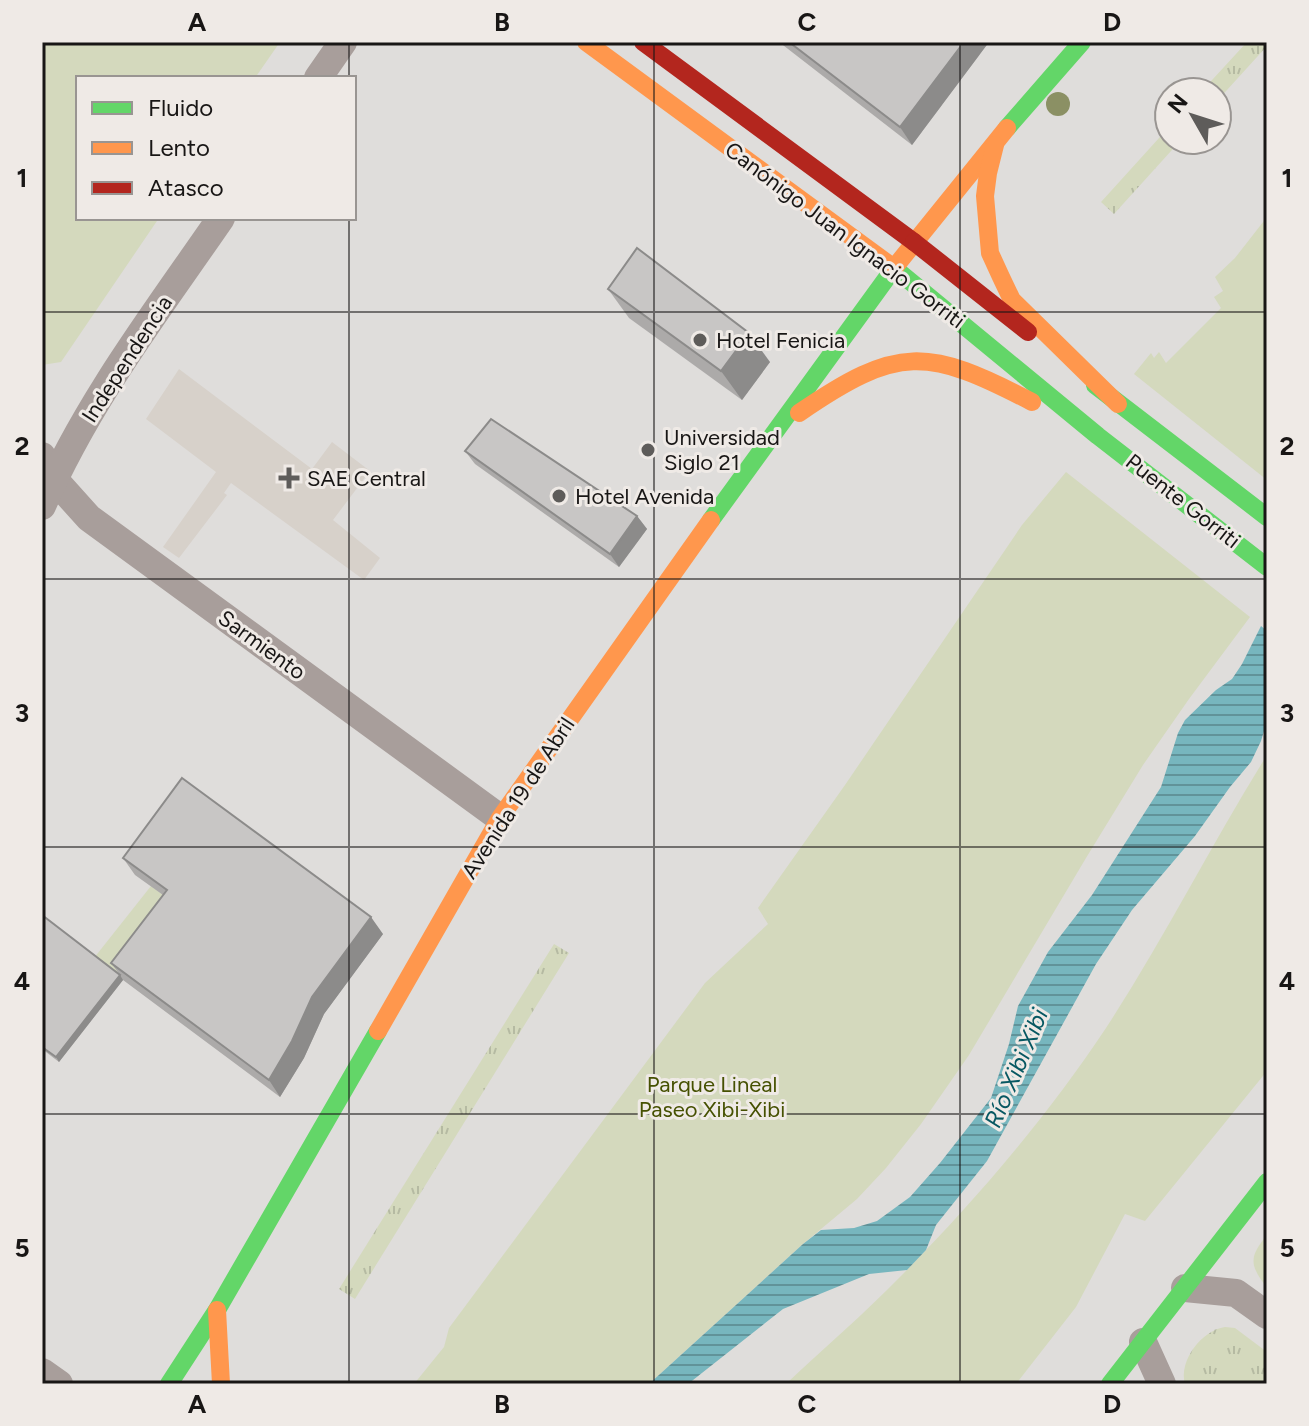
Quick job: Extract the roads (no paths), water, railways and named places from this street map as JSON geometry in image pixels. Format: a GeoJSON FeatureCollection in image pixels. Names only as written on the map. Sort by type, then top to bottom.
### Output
{"type":"FeatureCollection","features":[{"type":"Feature","properties":{"kind":"main road","name":"Canónigo Juan Ignacio Gorriti"},"geometry":{"type":"LineString","coordinates":[[586,42],[894,268],[1098,436]]}},
{"type":"Feature","properties":{"kind":"main road","name":"Canónigo Juan Ignacio Gorriti"},"geometry":{"type":"LineString","coordinates":[[643,42],[914,242],[1118,404]]}},
{"type":"Feature","properties":{"kind":"main road","name":"Avenida 19 de Abril"},"geometry":{"type":"LineString","coordinates":[[169,1384],[217,1310],[500,818],[777,427],[894,268],[1082,42]]}},
{"type":"Feature","properties":{"kind":"main road"},"geometry":{"type":"LineString","coordinates":[[996,142],[985,196],[990,253],[1001,277],[1012,300],[1118,404]]}},
{"type":"Feature","properties":{"kind":"main road"},"geometry":{"type":"LineString","coordinates":[[777,427],[842,384],[881,367],[914,360],[943,363],[984,377],[1098,436]]}},
{"type":"Feature","properties":{"kind":"main road","name":"Puente Gorriti"},"geometry":{"type":"LineString","coordinates":[[1118,404],[1267,517]]}},
{"type":"Feature","properties":{"kind":"main road","name":"Puente Gorriti"},"geometry":{"type":"LineString","coordinates":[[1098,436],[1267,567]]}},
{"type":"Feature","properties":{"kind":"main road"},"geometry":{"type":"LineString","coordinates":[[1110,1384],[1267,1182]]}},
{"type":"Feature","properties":{"kind":"main road"},"geometry":{"type":"LineString","coordinates":[[217,1310],[221,1384]]}},
{"type":"Feature","properties":{"kind":"street"},"geometry":{"type":"LineString","coordinates":[[319,76],[343,42]]}},
{"type":"Feature","properties":{"kind":"street","name":"Independencia"},"geometry":{"type":"LineString","coordinates":[[42,506],[48,467],[220,220]]}},
{"type":"Feature","properties":{"kind":"street","name":"Sarmiento"},"geometry":{"type":"LineString","coordinates":[[48,467],[89,518],[500,818]]}},
{"type":"Feature","properties":{"kind":"street"},"geometry":{"type":"LineString","coordinates":[[1185,1288],[1236,1293],[1267,1315]]}},
{"type":"Feature","properties":{"kind":"street"},"geometry":{"type":"LineString","coordinates":[[1143,1342],[1162,1384]]}},
{"type":"Feature","properties":{"kind":"street"},"geometry":{"type":"LineString","coordinates":[[42,1372],[59,1384]]}},
{"type":"Feature","properties":{"kind":"water","name":"Río Xibi Xibi"},"geometry":{"type":"Polygon","coordinates":[[[1261,626],[1267,631],[1267,721],[1251,762],[1195,836],[1132,910],[1096,964],[987,1161],[936,1225],[926,1250],[907,1270],[869,1274],[783,1309],[688,1384],[649,1384],[821,1230],[854,1228],[877,1221],[910,1197],[940,1163],[991,1098],[1018,1006],[1048,952],[1092,895],[1161,787],[1185,720],[1232,679],[1261,626]]]}},
{"type":"Feature","properties":{"kind":"place","name":"Hotel Fenicia"},"geometry":{"type":"Point","coordinates":[700,340]}},
{"type":"Feature","properties":{"kind":"place","name":"Universidad Siglo 21"},"geometry":{"type":"Point","coordinates":[648,450]}},
{"type":"Feature","properties":{"kind":"place","name":"SAE Central"},"geometry":{"type":"Point","coordinates":[289,478]}},
{"type":"Feature","properties":{"kind":"place","name":"Hotel Avenida"},"geometry":{"type":"Point","coordinates":[559,496]}},
{"type":"Feature","properties":{"kind":"park label","name":"Parque Lineal Paseo Xibi-Xibi"},"geometry":{"type":"Point","coordinates":[712,1096]}}]}
